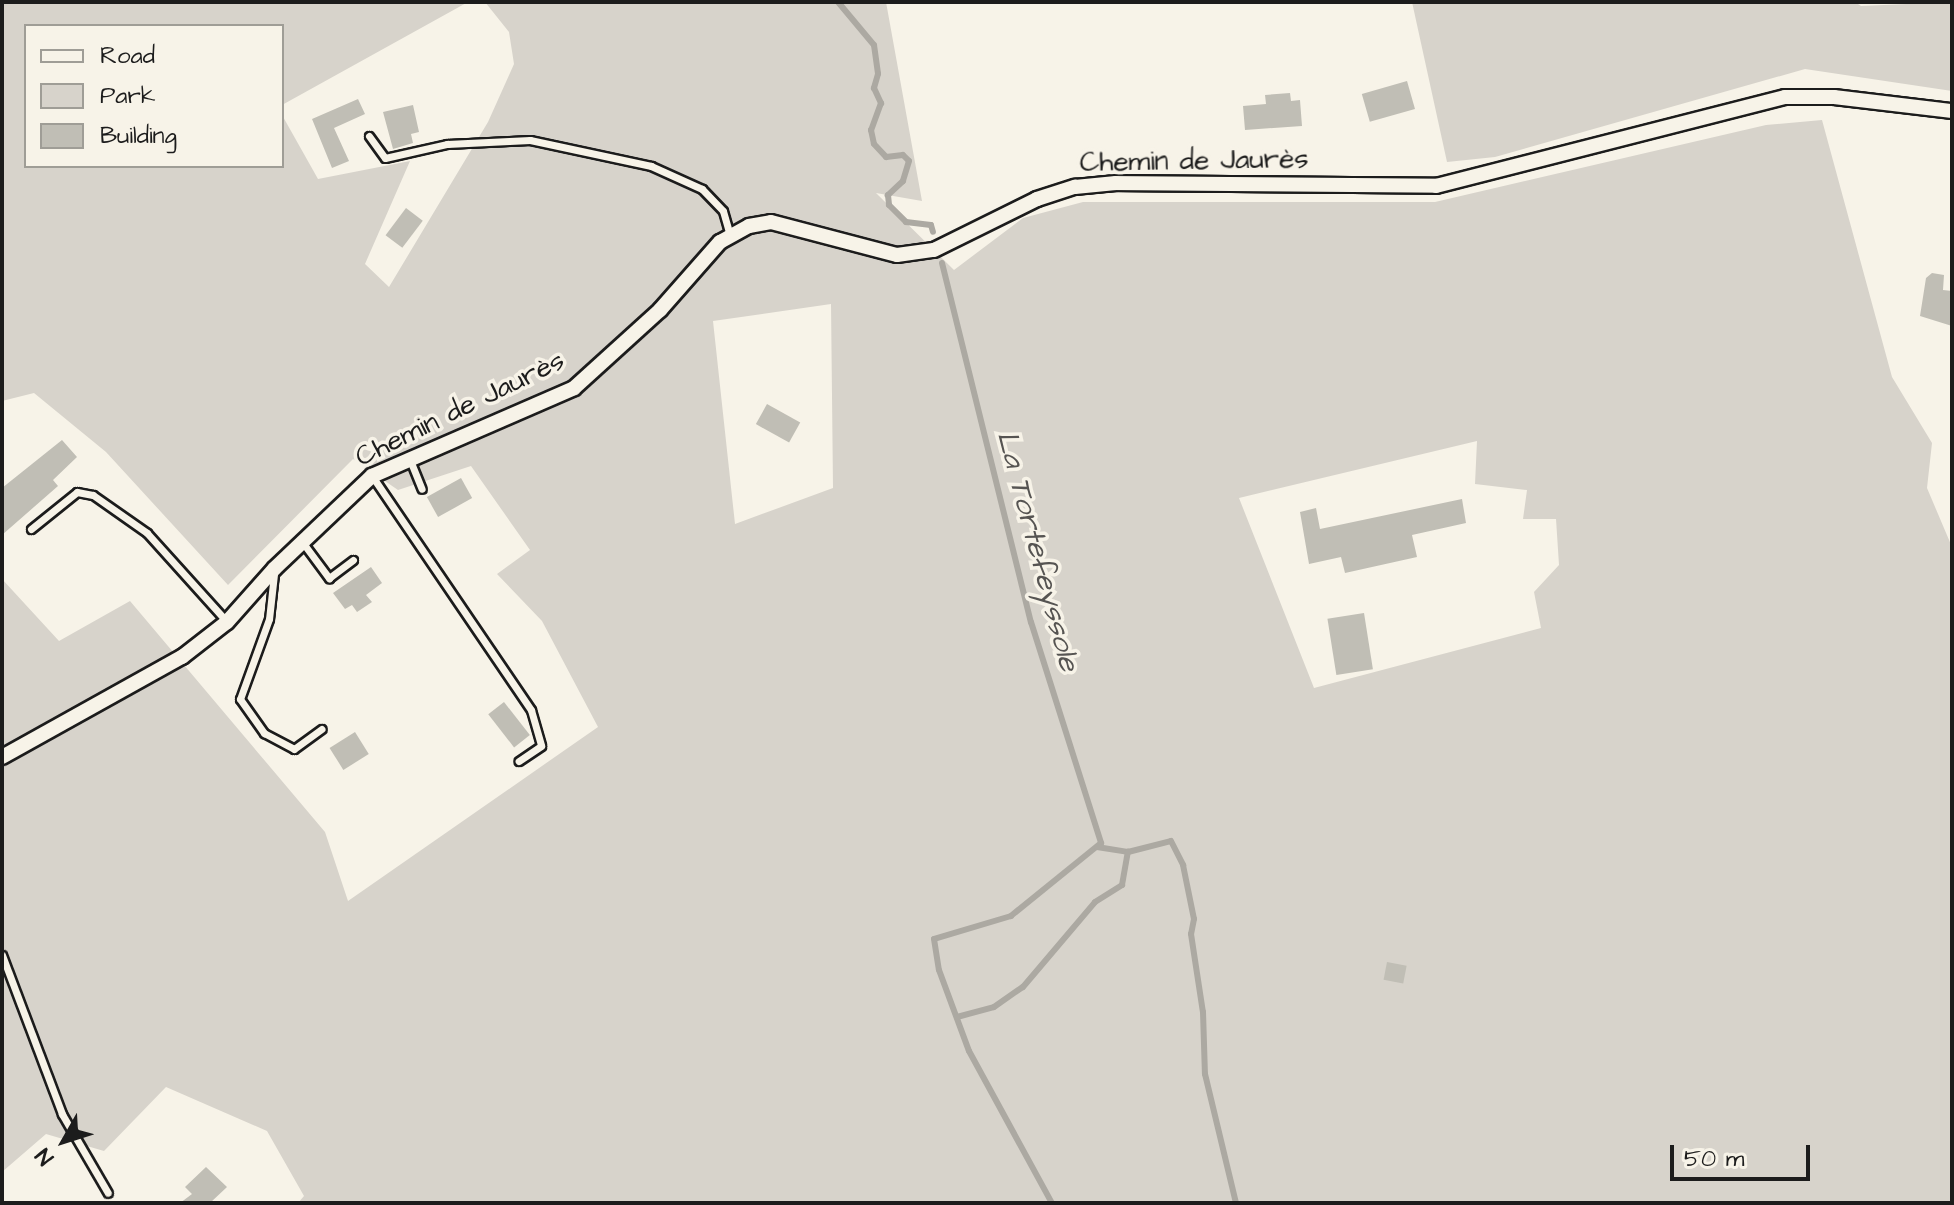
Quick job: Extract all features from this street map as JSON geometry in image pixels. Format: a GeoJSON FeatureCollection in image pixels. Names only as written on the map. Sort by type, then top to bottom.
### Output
{"type":"FeatureCollection","features":[{"type":"Feature","properties":{"kind":"street","name":"Chemin de Jaurès"},"geometry":{"type":"LineString","coordinates":[[2,757],[182,657],[227,622],[275,568],[372,476],[574,388],[730,236],[749,226],[771,222],[897,255],[934,250],[1037,199],[1075,187],[1116,183],[1436,186],[1785,97],[1834,97],[1952,111]]}},
{"type":"Feature","properties":{"kind":"lane"},"geometry":{"type":"LineString","coordinates":[[369,136],[385,158],[447,144],[530,140],[651,166],[702,189],[723,211],[730,236]]}},
{"type":"Feature","properties":{"kind":"lane"},"geometry":{"type":"LineString","coordinates":[[409,458],[422,489]]}},
{"type":"Feature","properties":{"kind":"lane"},"geometry":{"type":"LineString","coordinates":[[372,476],[531,710],[541,746],[519,761]]}},
{"type":"Feature","properties":{"kind":"lane"},"geometry":{"type":"LineString","coordinates":[[31,529],[77,492],[93,495],[147,533],[227,622]]}},
{"type":"Feature","properties":{"kind":"lane"},"geometry":{"type":"LineString","coordinates":[[302,541],[329,578],[353,560]]}},
{"type":"Feature","properties":{"kind":"lane"},"geometry":{"type":"LineString","coordinates":[[275,568],[269,619],[240,699],[264,733],[294,749],[322,729]]}},
{"type":"Feature","properties":{"kind":"lane"},"geometry":{"type":"LineString","coordinates":[[2,955],[62,1114],[108,1193]]}},
{"type":"Feature","properties":{"kind":"green space"},"geometry":{"type":"Polygon","coordinates":[[[2,2],[468,2],[284,104],[284,24],[24,24],[24,168],[284,168],[284,119],[318,179],[410,161],[365,264],[389,287],[488,122],[514,64],[509,32],[485,2],[886,2],[922,201],[876,193],[954,270],[1023,218],[1083,202],[1435,202],[1766,125],[1822,120],[1892,377],[1932,443],[1927,488],[1952,547],[1952,1203],[298,1203],[304,1196],[267,1131],[166,1087],[104,1151],[46,1134],[2,1172],[2,579],[59,641],[130,601],[325,832],[348,901],[598,727],[542,621],[497,574],[530,550],[471,466],[398,490],[353,459],[228,585],[106,452],[34,393],[2,401],[2,2]],[[831,304],[713,321],[735,524],[833,488],[831,304]],[[1477,441],[1239,498],[1314,688],[1541,628],[1534,592],[1559,565],[1556,519],[1523,519],[1527,490],[1475,484],[1477,441]]]}},
{"type":"Feature","properties":{"kind":"green space"},"geometry":{"type":"Polygon","coordinates":[[[1412,2],[1855,2],[1861,6],[1952,2],[1952,91],[1805,69],[1495,157],[1447,162],[1412,2]]]}},
{"type":"Feature","properties":{"kind":"building"},"geometry":{"type":"Polygon","coordinates":[[[1407,81],[1415,109],[1370,122],[1362,94],[1407,81]]]}},
{"type":"Feature","properties":{"kind":"building"},"geometry":{"type":"Polygon","coordinates":[[[1290,93],[1291,101],[1300,100],[1302,126],[1245,130],[1243,106],[1266,104],[1265,95],[1290,93]]]}},
{"type":"Feature","properties":{"kind":"building"},"geometry":{"type":"Polygon","coordinates":[[[358,99],[365,114],[334,128],[349,161],[332,168],[312,119],[358,99]]]}},
{"type":"Feature","properties":{"kind":"building"},"geometry":{"type":"Polygon","coordinates":[[[413,105],[419,132],[411,134],[413,143],[393,149],[383,112],[413,105]]]}},
{"type":"Feature","properties":{"kind":"building"},"geometry":{"type":"Polygon","coordinates":[[[406,208],[423,221],[402,248],[386,235],[406,208]]]}},
{"type":"Feature","properties":{"kind":"building"},"geometry":{"type":"Polygon","coordinates":[[[1932,273],[1944,275],[1943,290],[1952,291],[1952,326],[1920,316],[1926,278],[1932,273]]]}},
{"type":"Feature","properties":{"kind":"building"},"geometry":{"type":"Polygon","coordinates":[[[767,404],[800,422],[789,443],[756,424],[767,404]]]}},
{"type":"Feature","properties":{"kind":"building"},"geometry":{"type":"Polygon","coordinates":[[[62,440],[77,457],[53,480],[58,486],[2,535],[2,488],[62,440]]]}},
{"type":"Feature","properties":{"kind":"building"},"geometry":{"type":"Polygon","coordinates":[[[461,478],[472,498],[438,517],[427,497],[461,478]]]}},
{"type":"Feature","properties":{"kind":"building"},"geometry":{"type":"Polygon","coordinates":[[[1462,499],[1466,523],[1412,535],[1417,557],[1345,573],[1341,557],[1309,564],[1300,512],[1316,508],[1320,529],[1462,499]]]}},
{"type":"Feature","properties":{"kind":"building"},"geometry":{"type":"Polygon","coordinates":[[[371,567],[382,583],[366,595],[372,602],[357,612],[352,605],[345,609],[333,593],[371,567]]]}},
{"type":"Feature","properties":{"kind":"building"},"geometry":{"type":"Polygon","coordinates":[[[1364,613],[1373,669],[1336,675],[1327,619],[1364,613]]]}},
{"type":"Feature","properties":{"kind":"building"},"geometry":{"type":"Polygon","coordinates":[[[504,702],[530,735],[514,747],[488,714],[504,702]]]}},
{"type":"Feature","properties":{"kind":"building"},"geometry":{"type":"Polygon","coordinates":[[[355,732],[369,754],[343,770],[330,748],[355,732]]]}},
{"type":"Feature","properties":{"kind":"building"},"geometry":{"type":"Polygon","coordinates":[[[1387,962],[1407,966],[1403,983],[1384,980],[1387,962]]]}},
{"type":"Feature","properties":{"kind":"building"},"geometry":{"type":"Polygon","coordinates":[[[206,1167],[227,1187],[210,1203],[180,1203],[192,1194],[185,1187],[206,1167]]]}},
{"type":"Feature","properties":{"kind":"waterway","name":"La Tortefeyssole"},"geometry":{"type":"LineString","coordinates":[[838,2],[874,45],[878,74],[874,88],[881,103],[871,130],[874,144],[886,157],[903,155],[909,161],[903,181],[888,195],[889,205],[906,222],[931,225],[933,232]]}},
{"type":"Feature","properties":{"kind":"waterway","name":"La Tortefeyssole"},"geometry":{"type":"LineString","coordinates":[[942,263],[1031,622],[1101,843],[1011,916],[934,939],[939,970],[969,1051],[1052,1203]]}},
{"type":"Feature","properties":{"kind":"waterway","name":"La Tortefeyssole"},"geometry":{"type":"LineString","coordinates":[[1097,847],[1128,852],[1171,841],[1183,865],[1194,919],[1191,934],[1203,1012],[1205,1074],[1236,1203]]}},
{"type":"Feature","properties":{"kind":"waterway","name":"La Tortefeyssole"},"geometry":{"type":"LineString","coordinates":[[957,1017],[994,1007],[1023,987],[1095,902],[1122,885],[1128,852]]}}]}
